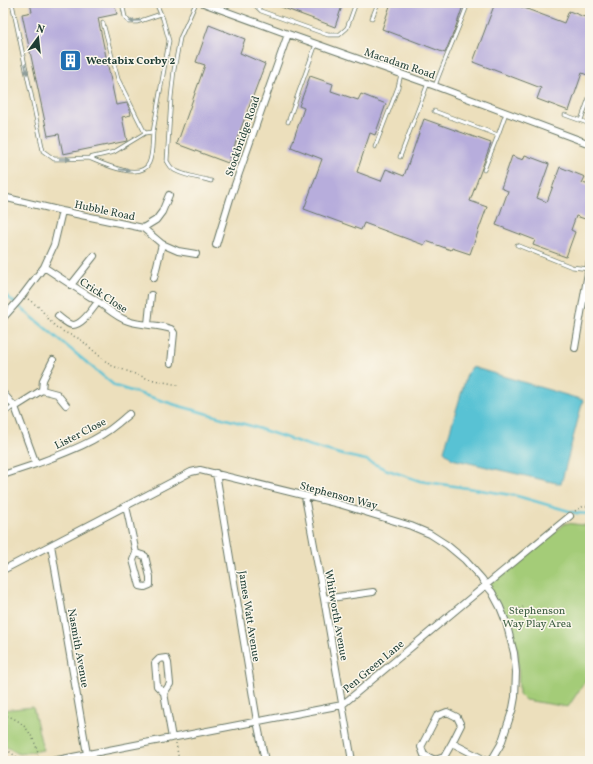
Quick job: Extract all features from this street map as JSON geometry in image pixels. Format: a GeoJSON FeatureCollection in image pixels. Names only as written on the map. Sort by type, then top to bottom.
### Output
{"type":"FeatureCollection","features":[{"type":"Feature","properties":{"kind":"street","name":"Macadam Road"},"geometry":{"type":"LineString","coordinates":[[203,3],[435,86],[590,144]]}},
{"type":"Feature","properties":{"kind":"street","name":"Stockbridge Road"},"geometry":{"type":"LineString","coordinates":[[216,245],[230,199],[288,34]]}},
{"type":"Feature","properties":{"kind":"street"},"geometry":{"type":"LineString","coordinates":[[143,228],[156,220],[162,212],[169,195]]}},
{"type":"Feature","properties":{"kind":"street","name":"Hubble Road"},"geometry":{"type":"LineString","coordinates":[[3,197],[143,228],[162,244],[178,251],[196,254]]}},
{"type":"Feature","properties":{"kind":"street"},"geometry":{"type":"LineString","coordinates":[[4,317],[21,298],[44,267],[54,245],[62,211]]}},
{"type":"Feature","properties":{"kind":"street"},"geometry":{"type":"LineString","coordinates":[[154,278],[162,244]]}},
{"type":"Feature","properties":{"kind":"street"},"geometry":{"type":"LineString","coordinates":[[71,285],[94,256]]}},
{"type":"Feature","properties":{"kind":"street"},"geometry":{"type":"LineString","coordinates":[[575,348],[590,261]]}},
{"type":"Feature","properties":{"kind":"street","name":"Crick Close"},"geometry":{"type":"LineString","coordinates":[[44,267],[98,302],[117,317],[129,322],[158,325],[171,329],[174,333],[171,363]]}},
{"type":"Feature","properties":{"kind":"street"},"geometry":{"type":"LineString","coordinates":[[148,324],[151,295]]}},
{"type":"Feature","properties":{"kind":"street"},"geometry":{"type":"LineString","coordinates":[[58,316],[72,325],[78,324],[84,320],[98,302]]}},
{"type":"Feature","properties":{"kind":"street"},"geometry":{"type":"LineString","coordinates":[[42,390],[43,380],[53,360]]}},
{"type":"Feature","properties":{"kind":"street"},"geometry":{"type":"LineString","coordinates":[[15,406],[42,390],[57,394],[66,405]]}},
{"type":"Feature","properties":{"kind":"street"},"geometry":{"type":"LineString","coordinates":[[3,393],[15,406],[36,464]]}},
{"type":"Feature","properties":{"kind":"street","name":"Lister Close"},"geometry":{"type":"LineString","coordinates":[[3,475],[65,453],[100,436],[129,414]]}},
{"type":"Feature","properties":{"kind":"street","name":"Stephenson Way"},"geometry":{"type":"LineString","coordinates":[[3,570],[191,472],[200,470],[305,497],[339,504],[411,526],[430,534],[447,545],[465,560],[482,578],[492,592],[506,622],[514,653],[516,672],[515,697],[513,708],[501,744],[492,761]]}},
{"type":"Feature","properties":{"kind":"street","name":"James Watt Avenue"},"geometry":{"type":"LineString","coordinates":[[216,473],[265,761]]}},
{"type":"Feature","properties":{"kind":"street","name":"Whitworth Avenue"},"geometry":{"type":"LineString","coordinates":[[305,497],[352,761]]}},
{"type":"Feature","properties":{"kind":"street"},"geometry":{"type":"LineString","coordinates":[[126,507],[136,553],[133,560],[140,586],[145,587],[150,584],[150,578],[145,556],[136,553]]}},
{"type":"Feature","properties":{"kind":"street","name":"Pen Green Lane"},"geometry":{"type":"LineString","coordinates":[[52,761],[174,740],[257,721],[342,705],[570,516]]}},
{"type":"Feature","properties":{"kind":"street","name":"Nasmith Avenue"},"geometry":{"type":"LineString","coordinates":[[51,545],[90,754]]}},
{"type":"Feature","properties":{"kind":"street"},"geometry":{"type":"LineString","coordinates":[[324,600],[373,592]]}},
{"type":"Feature","properties":{"kind":"street"},"geometry":{"type":"LineString","coordinates":[[164,693],[170,684],[168,663],[166,658],[159,659],[155,663],[157,686],[164,693],[174,740]]}},
{"type":"Feature","properties":{"kind":"street"},"geometry":{"type":"LineString","coordinates":[[447,712],[457,717],[461,725],[452,743],[444,757],[435,760],[424,755],[421,747],[437,716],[447,712]]}},
{"type":"Feature","properties":{"kind":"street"},"geometry":{"type":"LineString","coordinates":[[452,743],[487,761]]}},
{"type":"Feature","properties":{"kind":"lane"},"geometry":{"type":"LineString","coordinates":[[12,3],[43,151],[54,159],[65,160],[88,158],[114,152],[145,133],[153,132]]}},
{"type":"Feature","properties":{"kind":"lane"},"geometry":{"type":"LineString","coordinates":[[122,3],[125,17],[129,22],[137,22],[161,14]]}},
{"type":"Feature","properties":{"kind":"lane"},"geometry":{"type":"LineString","coordinates":[[88,158],[118,169],[130,171],[141,171],[146,168],[149,163],[169,41],[163,19],[156,3]]}},
{"type":"Feature","properties":{"kind":"lane"},"geometry":{"type":"LineString","coordinates":[[196,3],[180,38],[174,70],[167,161],[173,169],[179,172],[211,181]]}},
{"type":"Feature","properties":{"kind":"lane"},"geometry":{"type":"LineString","coordinates":[[253,3],[261,11],[328,35],[338,35],[347,28],[356,3]]}},
{"type":"Feature","properties":{"kind":"lane"},"geometry":{"type":"LineString","coordinates":[[372,18],[378,3]]}},
{"type":"Feature","properties":{"kind":"lane"},"geometry":{"type":"LineString","coordinates":[[435,86],[468,3]]}},
{"type":"Feature","properties":{"kind":"lane"},"geometry":{"type":"LineString","coordinates":[[103,23],[118,79],[145,133]]}},
{"type":"Feature","properties":{"kind":"lane"},"geometry":{"type":"LineString","coordinates":[[288,122],[316,44]]}},
{"type":"Feature","properties":{"kind":"lane"},"geometry":{"type":"LineString","coordinates":[[375,147],[398,87],[401,74]]}},
{"type":"Feature","properties":{"kind":"lane"},"geometry":{"type":"LineString","coordinates":[[400,157],[428,84]]}},
{"type":"Feature","properties":{"kind":"lane"},"geometry":{"type":"LineString","coordinates":[[581,120],[590,95]]}},
{"type":"Feature","properties":{"kind":"lane"},"geometry":{"type":"LineString","coordinates":[[434,111],[498,135]]}},
{"type":"Feature","properties":{"kind":"lane"},"geometry":{"type":"LineString","coordinates":[[484,170],[506,113]]}},
{"type":"Feature","properties":{"kind":"lane"},"geometry":{"type":"LineString","coordinates":[[565,115],[590,124]]}},
{"type":"Feature","properties":{"kind":"lane"},"geometry":{"type":"LineString","coordinates":[[517,245],[572,267],[589,272]]}},
{"type":"Feature","properties":{"kind":"lane"},"geometry":{"type":"LineString","coordinates":[[3,415],[15,406]]}},
{"type":"Feature","properties":{"kind":"lane"},"geometry":{"type":"LineString","coordinates":[[90,754],[93,761]]}},
{"type":"Feature","properties":{"kind":"path"},"geometry":{"type":"LineString","coordinates":[[21,298],[40,308],[56,327],[80,339],[110,365],[149,379],[178,385]]}},
{"type":"Feature","properties":{"kind":"path"},"geometry":{"type":"LineString","coordinates":[[578,509],[590,506]]}},
{"type":"Feature","properties":{"kind":"path"},"geometry":{"type":"LineString","coordinates":[[512,613],[523,607]]}},
{"type":"Feature","properties":{"kind":"path"},"geometry":{"type":"LineString","coordinates":[[520,609],[523,614],[545,629]]}},
{"type":"Feature","properties":{"kind":"path"},"geometry":{"type":"LineString","coordinates":[[3,715],[13,718],[26,728],[35,741],[40,761]]}},
{"type":"Feature","properties":{"kind":"path"},"geometry":{"type":"LineString","coordinates":[[174,740],[180,761]]}},
{"type":"Feature","properties":{"kind":"path"},"geometry":{"type":"LineString","coordinates":[[3,747],[22,761]]}},
{"type":"Feature","properties":{"kind":"green space","name":"Stephenson Way Play Area"},"geometry":{"type":"Polygon","coordinates":[[[566,523],[590,526],[590,674],[568,707],[525,700],[519,694],[518,652],[509,621],[505,618],[486,585],[566,523]]]}},
{"type":"Feature","properties":{"kind":"green space"},"geometry":{"type":"Polygon","coordinates":[[[33,707],[43,750],[19,754],[3,745],[3,710],[33,707]]]}},
{"type":"Feature","properties":{"kind":"water"},"geometry":{"type":"Polygon","coordinates":[[[472,367],[583,400],[561,484],[452,459],[444,451],[467,374],[472,367]]]}},
{"type":"Feature","properties":{"kind":"building","name":"Weetabix Corby 2"},"geometry":{"type":"Polygon","coordinates":[[[30,3],[114,3],[117,14],[98,18],[116,105],[127,103],[130,110],[131,115],[122,117],[127,141],[63,154],[59,134],[48,136],[22,14],[32,12],[30,3]]]}},
{"type":"Feature","properties":{"kind":"building"},"geometry":{"type":"Polygon","coordinates":[[[273,3],[343,3],[335,27],[273,3]]]}},
{"type":"Feature","properties":{"kind":"building"},"geometry":{"type":"Polygon","coordinates":[[[391,3],[464,3],[445,53],[382,29],[391,3]]]}},
{"type":"Feature","properties":{"kind":"building"},"geometry":{"type":"Polygon","coordinates":[[[495,3],[511,3],[564,23],[569,11],[590,19],[590,53],[587,60],[590,62],[590,76],[582,73],[569,111],[537,99],[541,88],[473,62],[495,3]]]}},
{"type":"Feature","properties":{"kind":"building"},"geometry":{"type":"Polygon","coordinates":[[[209,25],[245,39],[240,53],[265,64],[228,163],[177,144],[205,65],[196,62],[209,25]]]}},
{"type":"Feature","properties":{"kind":"building"},"geometry":{"type":"Polygon","coordinates":[[[310,76],[333,84],[331,91],[358,100],[361,94],[386,104],[375,135],[370,133],[357,172],[381,181],[386,169],[404,176],[424,119],[491,143],[470,201],[487,207],[470,254],[452,248],[451,250],[426,241],[424,245],[364,223],[361,230],[304,209],[322,159],[291,147],[304,108],[299,106],[310,76]]]}},
{"type":"Feature","properties":{"kind":"building"},"geometry":{"type":"Polygon","coordinates":[[[525,155],[549,164],[537,198],[547,202],[560,167],[585,177],[582,183],[590,185],[590,209],[588,220],[576,216],[571,230],[575,232],[566,257],[533,245],[535,240],[496,225],[508,191],[501,188],[512,156],[523,160],[525,155]]]}},
{"type":"Feature","properties":{"kind":"waterway"},"geometry":{"type":"LineString","coordinates":[[3,293],[115,386],[251,426],[308,445],[366,460],[385,469],[420,481],[517,496],[576,513],[590,514]]}},
{"type":"Feature","properties":{"kind":"place","name":"Weetabix Corby 2"},"geometry":{"type":"Point","coordinates":[70,60]}}]}
